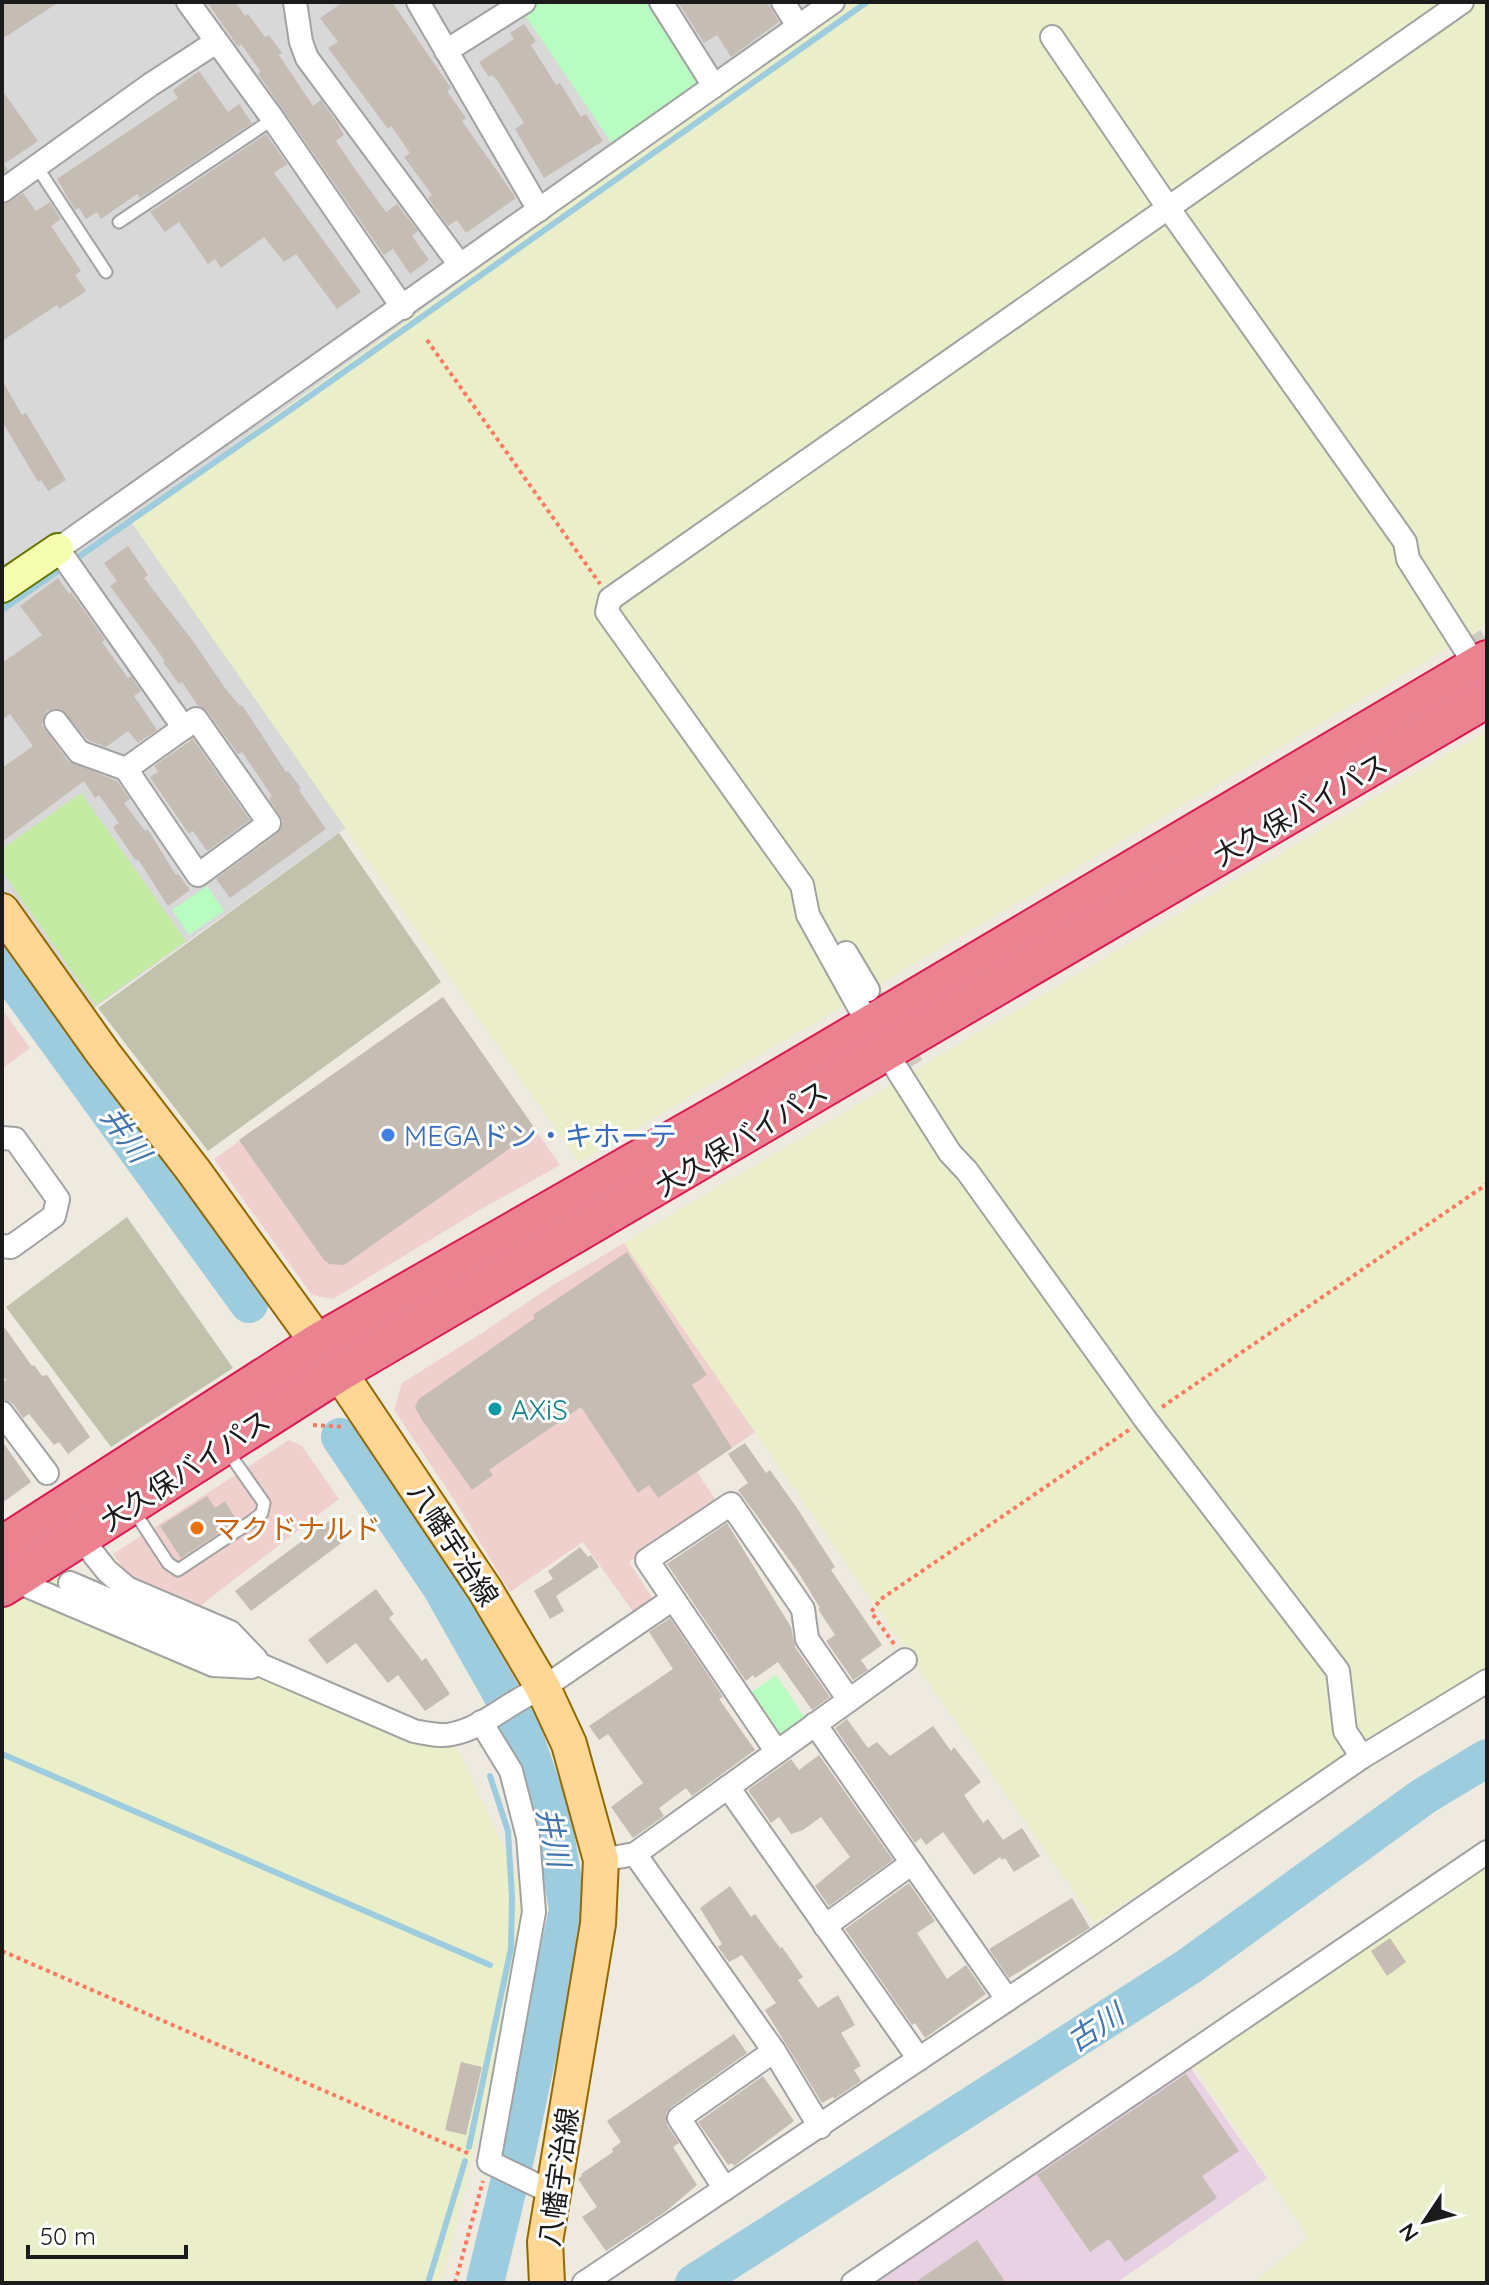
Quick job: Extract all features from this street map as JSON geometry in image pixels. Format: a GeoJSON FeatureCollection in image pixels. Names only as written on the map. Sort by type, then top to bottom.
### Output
{"type":"FeatureCollection","features":[{"type":"Feature","properties":{"kind":"highway","name":"大久保バイパス"},"geometry":{"type":"LineString","coordinates":[[7,1555],[170,1440],[328,1358],[884,1034],[1480,665]]}},
{"type":"Feature","properties":{"kind":"highway","name":"大久保バイパス"},"geometry":{"type":"LineString","coordinates":[[7,1555],[80,1537],[223,1445],[328,1358]]}},
{"type":"Feature","properties":{"kind":"main road","name":"八幡宇治線"},"geometry":{"type":"LineString","coordinates":[[2,911],[328,1358],[485,1590],[535,1691],[569,1744],[601,1860],[598,1924],[542,2188],[547,2283]]}},
{"type":"Feature","properties":{"kind":"street"},"geometry":{"type":"LineString","coordinates":[[188,2],[403,308]]}},
{"type":"Feature","properties":{"kind":"street"},"geometry":{"type":"LineString","coordinates":[[295,2],[301,42],[307,58],[460,265]]}},
{"type":"Feature","properties":{"kind":"street"},"geometry":{"type":"LineString","coordinates":[[418,2],[539,210]]}},
{"type":"Feature","properties":{"kind":"street"},"geometry":{"type":"LineString","coordinates":[[446,51],[524,2]]}},
{"type":"Feature","properties":{"kind":"street"},"geometry":{"type":"LineString","coordinates":[[661,2],[714,86]]}},
{"type":"Feature","properties":{"kind":"street"},"geometry":{"type":"LineString","coordinates":[[783,2],[798,26]]}},
{"type":"Feature","properties":{"kind":"street"},"geometry":{"type":"LineString","coordinates":[[2,587],[62,554],[460,265],[833,2]]}},
{"type":"Feature","properties":{"kind":"street"},"geometry":{"type":"LineString","coordinates":[[1362,1757],[1345,1731],[1338,1671],[1145,1419],[967,1171],[950,1153],[817,905],[607,612],[610,599],[1462,2]]}},
{"type":"Feature","properties":{"kind":"street"},"geometry":{"type":"LineString","coordinates":[[1052,37],[1169,209],[1418,557],[1480,665]]}},
{"type":"Feature","properties":{"kind":"street"},"geometry":{"type":"LineString","coordinates":[[2,191],[150,85],[216,42]]}},
{"type":"Feature","properties":{"kind":"street"},"geometry":{"type":"LineString","coordinates":[[1405,542],[1408,559],[1480,665]]}},
{"type":"Feature","properties":{"kind":"street"},"geometry":{"type":"LineString","coordinates":[[62,554],[184,728]]}},
{"type":"Feature","properties":{"kind":"street"},"geometry":{"type":"LineString","coordinates":[[56,722],[79,752],[126,769],[198,875],[269,823],[196,719],[126,769]]}},
{"type":"Feature","properties":{"kind":"street"},"geometry":{"type":"LineString","coordinates":[[802,885],[808,915],[967,1157],[967,1171]]}},
{"type":"Feature","properties":{"kind":"street"},"geometry":{"type":"LineString","coordinates":[[2,1138],[15,1139],[58,1199],[54,1216],[11,1247],[2,1246]]}},
{"type":"Feature","properties":{"kind":"street"},"geometry":{"type":"LineString","coordinates":[[2,1413],[47,1473]]}},
{"type":"Feature","properties":{"kind":"street"},"geometry":{"type":"LineString","coordinates":[[777,1752],[647,1560],[731,1504],[803,1609],[807,1639],[849,1700]]}},
{"type":"Feature","properties":{"kind":"street"},"geometry":{"type":"LineString","coordinates":[[80,1537],[107,1571],[127,1588],[230,1632],[264,1667]]}},
{"type":"Feature","properties":{"kind":"street"},"geometry":{"type":"LineString","coordinates":[[7,1555],[213,1665],[264,1667]]}},
{"type":"Feature","properties":{"kind":"street"},"geometry":{"type":"LineString","coordinates":[[70,1583],[414,1731],[451,1735],[481,1722],[535,1691],[673,1599]]}},
{"type":"Feature","properties":{"kind":"street"},"geometry":{"type":"LineString","coordinates":[[601,1860],[635,1854],[905,1660]]}},
{"type":"Feature","properties":{"kind":"street"},"geometry":{"type":"LineString","coordinates":[[584,2283],[820,2127],[1362,1757],[1487,1681]]}},
{"type":"Feature","properties":{"kind":"street"},"geometry":{"type":"LineString","coordinates":[[481,1722],[511,1771],[528,1837],[534,1912],[489,2162],[542,2188]]}},
{"type":"Feature","properties":{"kind":"street"},"geometry":{"type":"LineString","coordinates":[[815,1724],[1007,1999]]}},
{"type":"Feature","properties":{"kind":"street"},"geometry":{"type":"LineString","coordinates":[[728,1787],[919,2059]]}},
{"type":"Feature","properties":{"kind":"street"},"geometry":{"type":"LineString","coordinates":[[853,2283],[1487,1852]]}},
{"type":"Feature","properties":{"kind":"street"},"geometry":{"type":"LineString","coordinates":[[635,1854],[774,2051],[820,2127]]}},
{"type":"Feature","properties":{"kind":"street"},"geometry":{"type":"LineString","coordinates":[[825,1926],[912,1863]]}},
{"type":"Feature","properties":{"kind":"street"},"geometry":{"type":"LineString","coordinates":[[725,2189],[679,2118],[774,2051]]}},
{"type":"Feature","properties":{"kind":"lane"},"geometry":{"type":"LineString","coordinates":[[119,222],[273,119]]}},
{"type":"Feature","properties":{"kind":"lane"},"geometry":{"type":"LineString","coordinates":[[37,167],[106,272]]}},
{"type":"Feature","properties":{"kind":"lane"},"geometry":{"type":"LineString","coordinates":[[130,1505],[168,1563],[175,1570],[181,1570],[252,1521],[265,1508],[263,1500],[223,1445]]}},
{"type":"Feature","properties":{"kind":"path"},"geometry":{"type":"LineString","coordinates":[[427,340],[610,599]]}},
{"type":"Feature","properties":{"kind":"path"},"geometry":{"type":"LineString","coordinates":[[905,1660],[871,1612],[881,1599],[1487,1184]]}},
{"type":"Feature","properties":{"kind":"path"},"geometry":{"type":"LineString","coordinates":[[310,1425],[350,1428]]}},
{"type":"Feature","properties":{"kind":"path"},"geometry":{"type":"LineString","coordinates":[[2,1951],[489,2162],[455,2283]]}},
{"type":"Feature","properties":{"kind":"shaded area"},"geometry":{"type":"Polygon","coordinates":[[[2,2],[849,2],[130,520],[346,828],[79,1019],[2,911],[2,2]]]}},
{"type":"Feature","properties":{"kind":"shaded area"},"geometry":{"type":"Polygon","coordinates":[[[849,2],[1487,2],[1487,625],[579,1162],[130,520],[849,2]]]}},
{"type":"Feature","properties":{"kind":"shaded area"},"geometry":{"type":"Polygon","coordinates":[[[1487,731],[1487,1680],[1346,1761],[1095,1922],[624,1243],[1487,731]]]}},
{"type":"Feature","properties":{"kind":"shaded area"},"geometry":{"type":"Polygon","coordinates":[[[339,833],[441,982],[208,1151],[98,1008],[339,833]]]}},
{"type":"Feature","properties":{"kind":"shaded area","name":"MEGAドン・キホーテ"},"geometry":{"type":"Polygon","coordinates":[[[443,997],[560,1165],[333,1299],[312,1295],[214,1159],[443,997]]]}},
{"type":"Feature","properties":{"kind":"shaded area"},"geometry":{"type":"Polygon","coordinates":[[[2,1009],[30,1048],[2,1069],[2,1009]]]}},
{"type":"Feature","properties":{"kind":"shaded area"},"geometry":{"type":"Polygon","coordinates":[[[127,1217],[233,1368],[111,1447],[6,1307],[127,1217]]]}},
{"type":"Feature","properties":{"kind":"shaded area"},"geometry":{"type":"Polygon","coordinates":[[[624,1243],[755,1432],[697,1472],[717,1502],[629,1562],[653,1599],[634,1613],[583,1542],[510,1592],[455,1501],[394,1410],[402,1383],[624,1243]]]}},
{"type":"Feature","properties":{"kind":"shaded area"},"geometry":{"type":"Polygon","coordinates":[[[289,1440],[302,1446],[339,1499],[196,1609],[129,1577],[113,1554],[289,1440]]]}},
{"type":"Feature","properties":{"kind":"shaded area"},"geometry":{"type":"Polygon","coordinates":[[[2,1547],[451,1735],[534,1912],[441,2283],[2,2283],[2,1547]]]}},
{"type":"Feature","properties":{"kind":"shaded area"},"geometry":{"type":"Polygon","coordinates":[[[1487,1867],[1487,2283],[1253,2283],[1309,2238],[1195,2067],[1487,1867]]]}},
{"type":"Feature","properties":{"kind":"shaded area"},"geometry":{"type":"Polygon","coordinates":[[[1190,2067],[1267,2178],[1116,2283],[872,2283],[1190,2067]]]}},
{"type":"Feature","properties":{"kind":"green space"},"geometry":{"type":"Polygon","coordinates":[[[537,2],[651,2],[702,88],[615,148],[522,11],[537,2]]]}},
{"type":"Feature","properties":{"kind":"green space"},"geometry":{"type":"Polygon","coordinates":[[[81,793],[186,941],[96,1005],[2,871],[2,849],[81,793]]]}},
{"type":"Feature","properties":{"kind":"green space"},"geometry":{"type":"Polygon","coordinates":[[[207,886],[224,911],[189,935],[172,910],[207,886]]]}},
{"type":"Feature","properties":{"kind":"green space"},"geometry":{"type":"Polygon","coordinates":[[[776,1675],[808,1722],[778,1742],[747,1695],[776,1675]]]}},
{"type":"Feature","properties":{"kind":"building"},"geometry":{"type":"Polygon","coordinates":[[[8,2],[59,2],[2,39],[2,6],[8,2]]]}},
{"type":"Feature","properties":{"kind":"building"},"geometry":{"type":"Polygon","coordinates":[[[207,2],[235,2],[265,37],[269,35],[313,106],[321,100],[336,121],[344,135],[336,141],[386,212],[397,204],[418,231],[412,236],[429,260],[410,274],[393,249],[384,255],[258,74],[261,72],[241,44],[238,47],[207,2]]]}},
{"type":"Feature","properties":{"kind":"building"},"geometry":{"type":"Polygon","coordinates":[[[343,2],[392,2],[451,88],[447,91],[466,118],[462,121],[516,198],[466,233],[457,220],[448,226],[428,198],[432,195],[404,157],[410,153],[391,126],[388,129],[328,48],[338,42],[320,18],[343,2]]]}},
{"type":"Feature","properties":{"kind":"building"},"geometry":{"type":"Polygon","coordinates":[[[678,2],[767,2],[779,22],[731,57],[717,35],[704,43],[678,2]]]}},
{"type":"Feature","properties":{"kind":"building"},"geometry":{"type":"Polygon","coordinates":[[[524,24],[536,41],[531,45],[556,85],[560,83],[581,117],[586,114],[603,141],[544,178],[515,129],[524,123],[497,80],[492,75],[489,77],[479,62],[514,39],[510,33],[524,24]]]}},
{"type":"Feature","properties":{"kind":"building"},"geometry":{"type":"Polygon","coordinates":[[[199,71],[228,112],[239,104],[252,123],[140,198],[137,194],[101,219],[97,212],[86,219],[79,208],[75,210],[57,179],[178,98],[173,90],[199,71]]]}},
{"type":"Feature","properties":{"kind":"building"},"geometry":{"type":"Polygon","coordinates":[[[2,90],[38,141],[4,164],[8,170],[2,174],[2,90]]]}},
{"type":"Feature","properties":{"kind":"building"},"geometry":{"type":"Polygon","coordinates":[[[266,134],[287,164],[274,173],[361,292],[337,309],[296,254],[284,262],[264,237],[221,268],[215,259],[208,264],[179,222],[165,232],[150,212],[266,134]]]}},
{"type":"Feature","properties":{"kind":"building"},"geometry":{"type":"Polygon","coordinates":[[[23,193],[36,211],[50,202],[61,219],[51,226],[81,271],[75,275],[86,291],[59,309],[57,305],[2,341],[2,205],[23,193]]]}},
{"type":"Feature","properties":{"kind":"building"},"geometry":{"type":"Polygon","coordinates":[[[2,380],[22,415],[26,413],[66,480],[48,491],[41,480],[38,482],[2,421],[2,380]]]}},
{"type":"Feature","properties":{"kind":"building"},"geometry":{"type":"Polygon","coordinates":[[[128,546],[148,575],[144,578],[225,688],[242,705],[326,829],[230,898],[216,879],[277,834],[283,821],[269,798],[272,796],[242,752],[238,754],[207,711],[198,706],[182,682],[179,684],[110,586],[117,581],[104,563],[128,546]]]}},
{"type":"Feature","properties":{"kind":"building"},"geometry":{"type":"Polygon","coordinates":[[[58,578],[105,640],[102,642],[128,678],[131,676],[141,691],[134,696],[157,730],[138,743],[128,731],[106,747],[88,740],[61,709],[47,711],[42,725],[68,761],[117,781],[130,799],[124,803],[145,831],[148,830],[176,875],[190,890],[168,906],[113,827],[119,823],[99,795],[95,798],[84,781],[2,842],[2,768],[33,746],[10,714],[2,720],[2,663],[42,635],[20,606],[58,578]]]}},
{"type":"Feature","properties":{"kind":"building"},"geometry":{"type":"Polygon","coordinates":[[[193,739],[250,820],[207,851],[193,831],[189,834],[150,777],[158,772],[154,766],[193,739]]]}},
{"type":"Feature","properties":{"kind":"building","name":"MEGAドン・キホーテ"},"geometry":{"type":"Polygon","coordinates":[[[443,997],[536,1130],[344,1265],[329,1264],[239,1140],[443,997]]]}},
{"type":"Feature","properties":{"kind":"building"},"geometry":{"type":"Polygon","coordinates":[[[627,1252],[707,1375],[692,1385],[732,1448],[658,1498],[649,1485],[638,1493],[581,1407],[489,1470],[493,1475],[472,1490],[422,1420],[415,1407],[419,1399],[535,1318],[533,1315],[627,1252]]]}},
{"type":"Feature","properties":{"kind":"building"},"geometry":{"type":"Polygon","coordinates":[[[2,1324],[32,1366],[42,1376],[47,1375],[90,1437],[68,1454],[59,1442],[54,1445],[29,1414],[23,1418],[13,1404],[2,1399],[2,1382],[6,1380],[2,1375],[2,1324]]]}},
{"type":"Feature","properties":{"kind":"building"},"geometry":{"type":"Polygon","coordinates":[[[2,1441],[31,1482],[2,1503],[2,1441]]]}},
{"type":"Feature","properties":{"kind":"building"},"geometry":{"type":"Polygon","coordinates":[[[745,1443],[766,1473],[770,1470],[797,1508],[835,1567],[831,1570],[882,1645],[861,1660],[868,1670],[853,1680],[826,1641],[835,1635],[820,1608],[798,1572],[738,1490],[748,1483],[728,1454],[745,1443]]]}},
{"type":"Feature","properties":{"kind":"building","name":"マクドナルド"},"geometry":{"type":"Polygon","coordinates":[[[207,1496],[215,1508],[225,1501],[237,1521],[181,1558],[160,1526],[207,1496]]]}},
{"type":"Feature","properties":{"kind":"building"},"geometry":{"type":"Polygon","coordinates":[[[329,1521],[344,1541],[251,1611],[235,1591],[329,1521]]]}},
{"type":"Feature","properties":{"kind":"building"},"geometry":{"type":"Polygon","coordinates":[[[727,1523],[791,1627],[795,1647],[830,1697],[812,1710],[778,1662],[746,1681],[667,1564],[727,1523]]]}},
{"type":"Feature","properties":{"kind":"building"},"geometry":{"type":"Polygon","coordinates":[[[580,1547],[588,1557],[591,1555],[599,1567],[556,1596],[564,1611],[550,1619],[534,1591],[553,1579],[548,1571],[580,1547]]]}},
{"type":"Feature","properties":{"kind":"building"},"geometry":{"type":"Polygon","coordinates":[[[376,1589],[394,1614],[389,1618],[422,1661],[426,1658],[450,1694],[425,1711],[398,1675],[388,1683],[356,1643],[327,1664],[308,1640],[376,1589]]]}},
{"type":"Feature","properties":{"kind":"building"},"geometry":{"type":"Polygon","coordinates":[[[670,1618],[723,1697],[719,1699],[755,1750],[692,1796],[686,1788],[659,1808],[664,1816],[633,1838],[611,1807],[643,1783],[608,1734],[599,1740],[589,1726],[673,1669],[649,1632],[670,1618]]]}},
{"type":"Feature","properties":{"kind":"building"},"geometry":{"type":"Polygon","coordinates":[[[847,1719],[868,1748],[877,1742],[890,1756],[933,1726],[951,1751],[954,1747],[981,1782],[964,1795],[983,1823],[988,1819],[1003,1840],[1022,1828],[1040,1856],[1014,1872],[1005,1858],[1002,1860],[1000,1857],[974,1875],[943,1832],[926,1845],[921,1838],[915,1843],[835,1728],[847,1719]]]}},
{"type":"Feature","properties":{"kind":"building"},"geometry":{"type":"Polygon","coordinates":[[[819,1755],[893,1860],[829,1906],[815,1886],[850,1857],[821,1817],[803,1830],[791,1834],[779,1817],[771,1823],[748,1790],[791,1759],[799,1770],[819,1755]]]}},
{"type":"Feature","properties":{"kind":"building"},"geometry":{"type":"Polygon","coordinates":[[[909,1883],[935,1921],[917,1933],[947,1979],[966,1965],[986,1994],[925,2038],[915,2023],[912,2025],[845,1929],[909,1883]]]}},
{"type":"Feature","properties":{"kind":"building"},"geometry":{"type":"Polygon","coordinates":[[[730,1886],[751,1917],[755,1914],[782,1947],[803,1977],[798,1980],[818,2008],[838,1995],[855,2025],[841,2033],[861,2066],[854,2070],[861,2081],[834,2099],[822,2103],[765,2010],[776,2003],[742,1955],[729,1962],[718,1947],[722,1944],[700,1908],[730,1886]]]}},
{"type":"Feature","properties":{"kind":"building"},"geometry":{"type":"Polygon","coordinates":[[[1072,1898],[1090,1928],[1009,1978],[989,1949],[1072,1898]]]}},
{"type":"Feature","properties":{"kind":"building"},"geometry":{"type":"Polygon","coordinates":[[[1390,1938],[1406,1962],[1387,1976],[1371,1951],[1390,1938]]]}},
{"type":"Feature","properties":{"kind":"building"},"geometry":{"type":"Polygon","coordinates":[[[734,2034],[747,2053],[666,2113],[667,2125],[679,2143],[673,2147],[697,2185],[665,2212],[606,2251],[582,2217],[597,2207],[578,2179],[621,2142],[607,2121],[734,2034]]]}},
{"type":"Feature","properties":{"kind":"building"},"geometry":{"type":"Polygon","coordinates":[[[461,2062],[482,2067],[466,2135],[445,2130],[461,2062]]]}},
{"type":"Feature","properties":{"kind":"building"},"geometry":{"type":"Polygon","coordinates":[[[1186,2074],[1239,2151],[1202,2176],[1217,2198],[1125,2262],[1109,2239],[1090,2252],[1037,2175],[1186,2074]]]}},
{"type":"Feature","properties":{"kind":"building"},"geometry":{"type":"Polygon","coordinates":[[[763,2076],[794,2121],[734,2166],[732,2163],[728,2165],[698,2122],[763,2076]]]}},
{"type":"Feature","properties":{"kind":"building"},"geometry":{"type":"Polygon","coordinates":[[[977,2240],[1006,2283],[914,2283],[977,2240]]]}},
{"type":"Feature","properties":{"kind":"waterway"},"geometry":{"type":"LineString","coordinates":[[2,610],[867,2]]}},
{"type":"Feature","properties":{"kind":"waterway","name":"井川"},"geometry":{"type":"LineString","coordinates":[[2,964],[249,1304]]}},
{"type":"Feature","properties":{"kind":"waterway","name":"井川"},"geometry":{"type":"LineString","coordinates":[[340,1437],[441,1587],[522,1730],[553,1820],[568,1910],[485,2283]]}},
{"type":"Feature","properties":{"kind":"waterway"},"geometry":{"type":"LineString","coordinates":[[2,1754],[490,1965]]}},
{"type":"Feature","properties":{"kind":"waterway","name":"古川"},"geometry":{"type":"LineString","coordinates":[[694,2283],[1188,1967],[1424,1796],[1487,1758]]}},
{"type":"Feature","properties":{"kind":"waterway"},"geometry":{"type":"LineString","coordinates":[[469,2147],[511,1948],[508,1831],[490,1776]]}},
{"type":"Feature","properties":{"kind":"waterway"},"geometry":{"type":"LineString","coordinates":[[428,2283],[465,2161]]}},
{"type":"Feature","properties":{"kind":"tunnel"},"geometry":{"type":"LineString","coordinates":[[1471,636],[1487,661]]}},
{"type":"Feature","properties":{"kind":"tunnel"},"geometry":{"type":"LineString","coordinates":[[868,990],[915,1069]]}},
{"type":"Feature","properties":{"kind":"place","name":"MEGAドン・キホーテ"},"geometry":{"type":"Point","coordinates":[388,1135]}},
{"type":"Feature","properties":{"kind":"place","name":"AXiS"},"geometry":{"type":"Point","coordinates":[495,1409]}},
{"type":"Feature","properties":{"kind":"place","name":"マクドナルド"},"geometry":{"type":"Point","coordinates":[197,1528]}}]}
